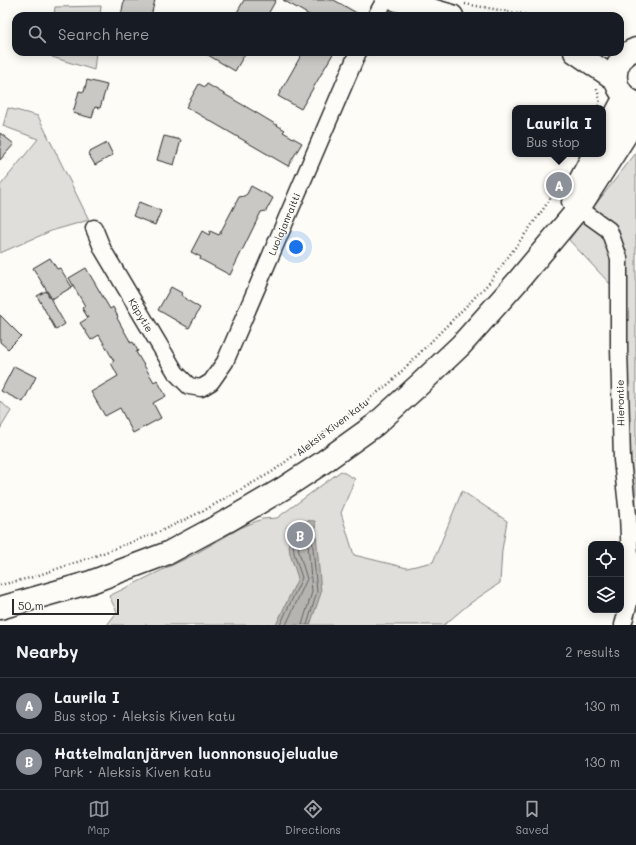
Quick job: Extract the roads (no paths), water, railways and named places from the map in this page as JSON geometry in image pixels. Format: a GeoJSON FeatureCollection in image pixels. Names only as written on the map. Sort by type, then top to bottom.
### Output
{"type":"FeatureCollection","features":[{"type":"Feature","properties":{"kind":"main road"},"geometry":{"type":"LineString","coordinates":[[397,0],[457,9]]}},
{"type":"Feature","properties":{"kind":"main road"},"geometry":{"type":"LineString","coordinates":[[606,132],[626,93],[617,65],[628,54]]}},
{"type":"Feature","properties":{"kind":"main road"},"geometry":{"type":"LineString","coordinates":[[580,56],[626,93]]}},
{"type":"Feature","properties":{"kind":"main road"},"geometry":{"type":"LineString","coordinates":[[606,154],[636,119]]}},
{"type":"Feature","properties":{"kind":"main road"},"geometry":{"type":"LineString","coordinates":[[0,608],[13,606],[91,582],[168,553],[284,488],[375,425],[461,345],[517,282],[569,198],[592,157]]}},
{"type":"Feature","properties":{"kind":"main road"},"geometry":{"type":"LineString","coordinates":[[569,198],[604,157]]}},
{"type":"Feature","properties":{"kind":"street"},"geometry":{"type":"LineString","coordinates":[[378,12],[385,0]]}},
{"type":"Feature","properties":{"kind":"street","name":"Luolajanraitti"},"geometry":{"type":"LineString","coordinates":[[202,388],[211,382],[225,362],[356,56]]}},
{"type":"Feature","properties":{"kind":"street","name":"Hierontie"},"geometry":{"type":"LineString","coordinates":[[569,198],[609,230],[619,258],[619,348],[622,460],[628,515],[631,580],[630,599],[623,625]]}},
{"type":"Feature","properties":{"kind":"street","name":"Käpytie"},"geometry":{"type":"LineString","coordinates":[[94,228],[103,250],[176,373],[189,386],[202,388]]}},
{"type":"Feature","properties":{"kind":"water"},"geometry":{"type":"Polygon","coordinates":[[[299,520],[315,521],[321,593],[310,625],[276,625],[298,578],[290,554],[287,527],[299,520]]]}},
{"type":"Feature","properties":{"kind":"place","name":"Laurila I"},"geometry":{"type":"Point","coordinates":[559,185]}},
{"type":"Feature","properties":{"kind":"place","name":"Hattelmalanjärven luonnonsuojelualue"},"geometry":{"type":"Point","coordinates":[300,535]}}]}
